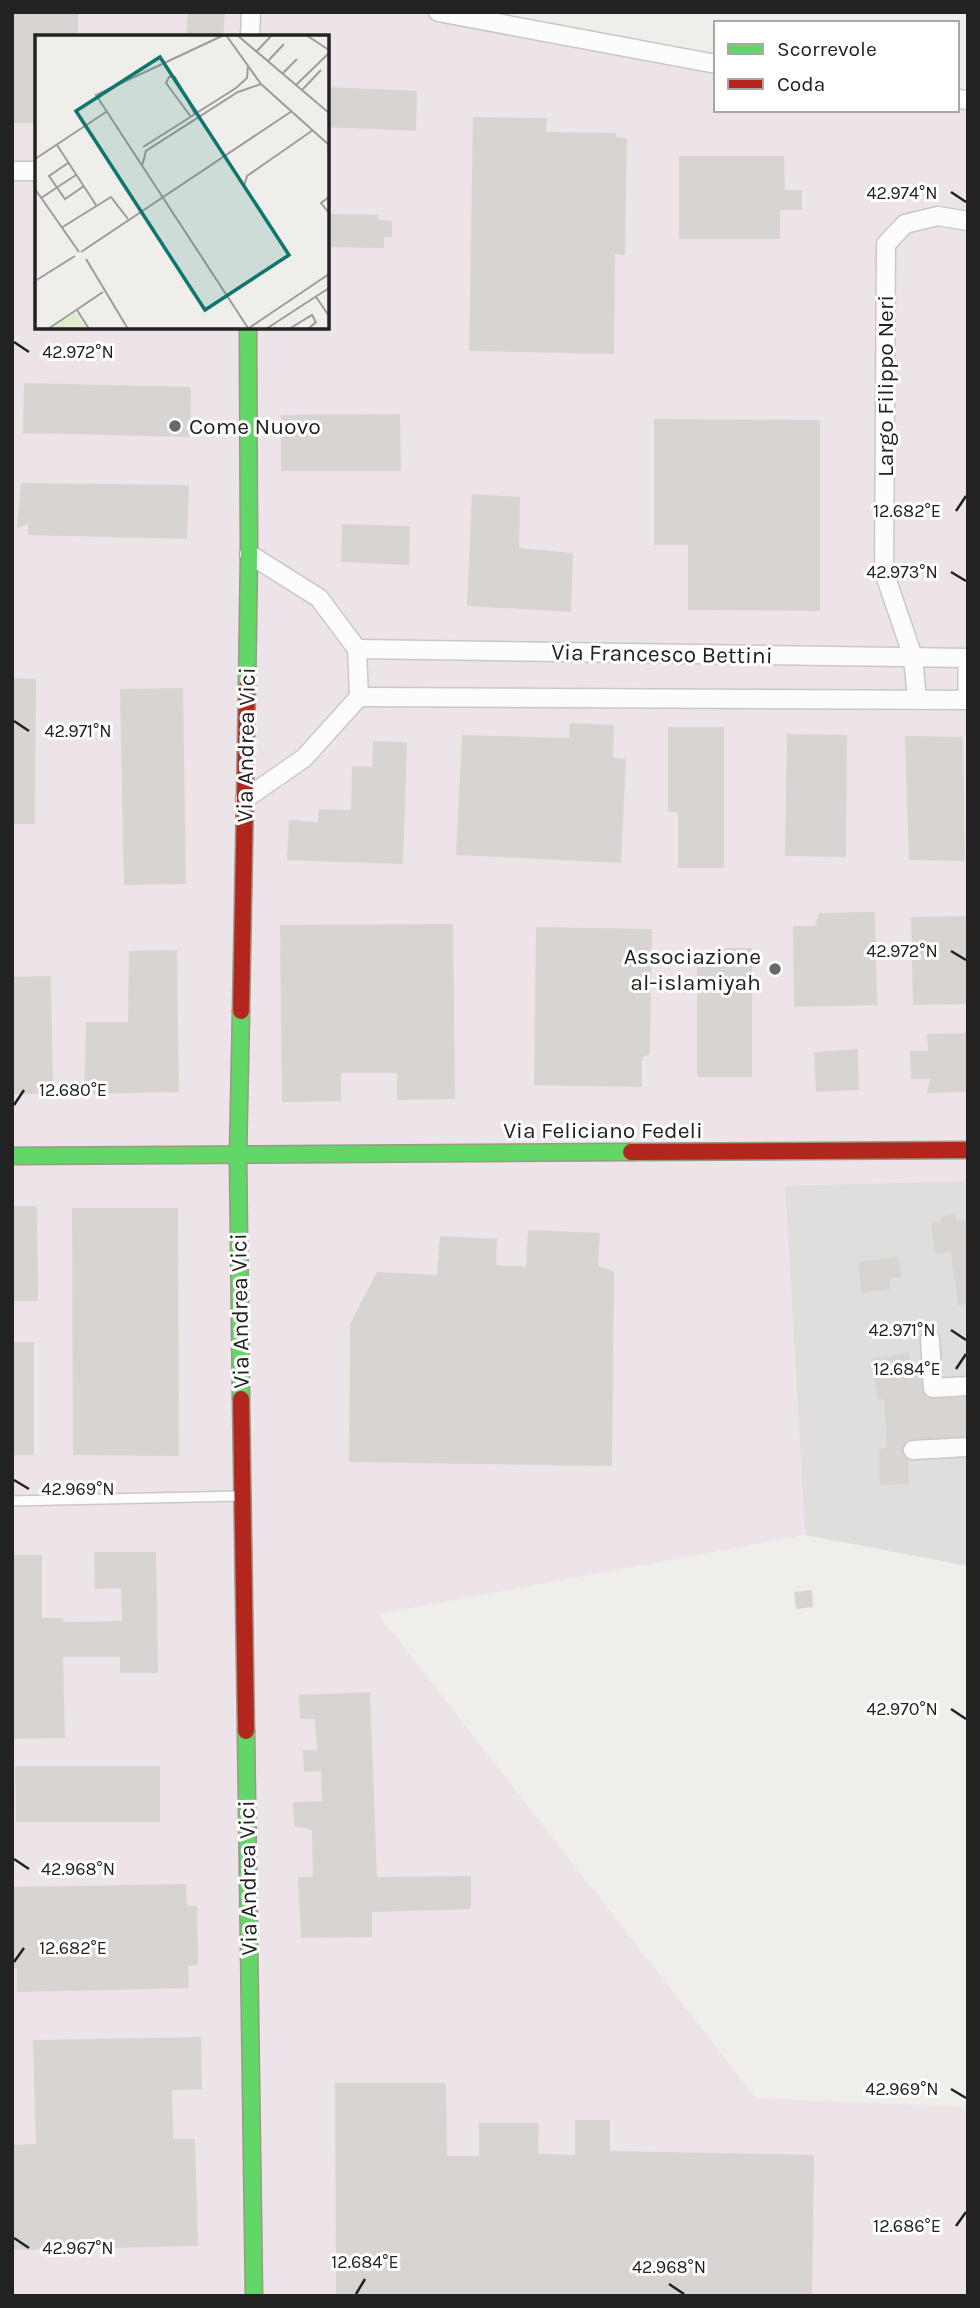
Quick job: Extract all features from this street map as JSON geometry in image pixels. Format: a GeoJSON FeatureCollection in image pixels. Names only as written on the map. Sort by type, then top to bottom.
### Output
{"type":"FeatureCollection","features":[{"type":"Feature","properties":{"kind":"street"},"geometry":{"type":"LineString","coordinates":[[250,35],[251,12]]}},
{"type":"Feature","properties":{"kind":"street"},"geometry":{"type":"LineString","coordinates":[[438,12],[714,64]]}},
{"type":"Feature","properties":{"kind":"street"},"geometry":{"type":"LineString","coordinates":[[12,171],[35,171]]}},
{"type":"Feature","properties":{"kind":"street","name":"Largo Filippo Neri"},"geometry":{"type":"LineString","coordinates":[[917,699],[913,657],[884,572],[886,244],[905,224],[939,216],[968,221]]}},
{"type":"Feature","properties":{"kind":"street","name":"Via Andrea Vici"},"geometry":{"type":"LineString","coordinates":[[248,329],[248,554],[238,1156],[254,2296]]}},
{"type":"Feature","properties":{"kind":"street"},"geometry":{"type":"LineString","coordinates":[[245,799],[304,758],[359,697],[357,649],[319,598],[248,554]]}},
{"type":"Feature","properties":{"kind":"street","name":"Via Francesco Bettini"},"geometry":{"type":"LineString","coordinates":[[357,649],[913,657],[966,655]]}},
{"type":"Feature","properties":{"kind":"street","name":"Via Francesco Bettini"},"geometry":{"type":"LineString","coordinates":[[359,697],[966,700]]}},
{"type":"Feature","properties":{"kind":"street","name":"Via Feliciano Fedeli"},"geometry":{"type":"LineString","coordinates":[[12,1156],[968,1150]]}},
{"type":"Feature","properties":{"kind":"street"},"geometry":{"type":"LineString","coordinates":[[930,1339],[933,1388],[968,1386]]}},
{"type":"Feature","properties":{"kind":"street"},"geometry":{"type":"LineString","coordinates":[[913,1450],[968,1447]]}},
{"type":"Feature","properties":{"kind":"lane"},"geometry":{"type":"LineString","coordinates":[[966,655],[966,700]]}},
{"type":"Feature","properties":{"kind":"lane"},"geometry":{"type":"LineString","coordinates":[[12,1501],[243,1496]]}},
{"type":"Feature","properties":{"kind":"shaded area"},"geometry":{"type":"Polygon","coordinates":[[[12,12],[485,12],[714,59],[714,112],[959,112],[959,97],[968,98],[968,1181],[785,1186],[805,1535],[378,1614],[756,2098],[968,2107],[968,2296],[12,2296],[12,12]]]}},
{"type":"Feature","properties":{"kind":"shaded area"},"geometry":{"type":"Polygon","coordinates":[[[968,1181],[968,1566],[805,1535],[785,1185],[968,1181]]]}},
{"type":"Feature","properties":{"kind":"building"},"geometry":{"type":"Polygon","coordinates":[[[12,12],[78,12],[78,35],[35,35],[35,123],[12,123],[12,12]]]}},
{"type":"Feature","properties":{"kind":"building"},"geometry":{"type":"Polygon","coordinates":[[[188,12],[225,12],[223,35],[186,35],[188,12]]]}},
{"type":"Feature","properties":{"kind":"building"},"geometry":{"type":"Polygon","coordinates":[[[329,87],[417,91],[416,131],[329,127],[329,87]]]}},
{"type":"Feature","properties":{"kind":"building"},"geometry":{"type":"Polygon","coordinates":[[[473,117],[547,118],[546,132],[616,133],[616,137],[627,138],[625,255],[615,254],[614,354],[469,351],[473,117]]]}},
{"type":"Feature","properties":{"kind":"building"},"geometry":{"type":"Polygon","coordinates":[[[679,156],[784,156],[785,190],[802,190],[802,210],[780,210],[780,239],[679,239],[679,156]]]}},
{"type":"Feature","properties":{"kind":"building"},"geometry":{"type":"Polygon","coordinates":[[[329,214],[378,215],[378,220],[392,221],[392,237],[384,237],[384,248],[329,247],[329,214]]]}},
{"type":"Feature","properties":{"kind":"building"},"geometry":{"type":"Polygon","coordinates":[[[24,383],[191,387],[190,437],[23,433],[24,383]]]}},
{"type":"Feature","properties":{"kind":"building"},"geometry":{"type":"Polygon","coordinates":[[[400,414],[401,471],[281,471],[281,415],[400,414]]]}},
{"type":"Feature","properties":{"kind":"building"},"geometry":{"type":"Polygon","coordinates":[[[654,419],[820,420],[820,611],[688,610],[688,545],[654,545],[654,419]]]}},
{"type":"Feature","properties":{"kind":"building"},"geometry":{"type":"Polygon","coordinates":[[[21,483],[189,485],[187,539],[28,535],[28,524],[17,528],[21,483]]]}},
{"type":"Feature","properties":{"kind":"building"},"geometry":{"type":"Polygon","coordinates":[[[472,494],[520,497],[519,548],[573,553],[571,612],[467,606],[472,494]]]}},
{"type":"Feature","properties":{"kind":"building"},"geometry":{"type":"Polygon","coordinates":[[[342,524],[410,526],[409,565],[341,562],[342,524]]]}},
{"type":"Feature","properties":{"kind":"building"},"geometry":{"type":"Polygon","coordinates":[[[12,678],[36,679],[35,824],[12,824],[12,678]]]}},
{"type":"Feature","properties":{"kind":"building"},"geometry":{"type":"Polygon","coordinates":[[[183,688],[186,884],[124,885],[120,689],[183,688]]]}},
{"type":"Feature","properties":{"kind":"building"},"geometry":{"type":"Polygon","coordinates":[[[570,723],[614,725],[613,758],[626,759],[621,863],[456,855],[462,735],[569,738],[570,723]]]}},
{"type":"Feature","properties":{"kind":"building"},"geometry":{"type":"Polygon","coordinates":[[[668,727],[724,727],[724,868],[678,868],[678,812],[668,812],[668,727]]]}},
{"type":"Feature","properties":{"kind":"building"},"geometry":{"type":"Polygon","coordinates":[[[787,734],[847,735],[846,857],[785,856],[787,734]]]}},
{"type":"Feature","properties":{"kind":"building"},"geometry":{"type":"Polygon","coordinates":[[[905,736],[963,737],[965,861],[909,860],[905,736]]]}},
{"type":"Feature","properties":{"kind":"building"},"geometry":{"type":"Polygon","coordinates":[[[373,741],[407,742],[403,864],[287,860],[289,820],[318,822],[319,809],[351,810],[352,766],[372,767],[373,741]]]}},
{"type":"Feature","properties":{"kind":"building"},"geometry":{"type":"Polygon","coordinates":[[[875,912],[877,1005],[794,1007],[793,926],[815,926],[819,913],[875,912]]]}},
{"type":"Feature","properties":{"kind":"building"},"geometry":{"type":"Polygon","coordinates":[[[968,916],[968,1004],[913,1005],[911,917],[968,916]]]}},
{"type":"Feature","properties":{"kind":"building"},"geometry":{"type":"Polygon","coordinates":[[[453,924],[455,1099],[397,1100],[397,1073],[341,1073],[341,1101],[282,1102],[280,925],[453,924]]]}},
{"type":"Feature","properties":{"kind":"building"},"geometry":{"type":"Polygon","coordinates":[[[536,927],[652,929],[650,1054],[642,1058],[642,1087],[534,1085],[536,927]]]}},
{"type":"Feature","properties":{"kind":"building"},"geometry":{"type":"Polygon","coordinates":[[[724,948],[752,948],[752,1077],[697,1077],[697,965],[724,965],[724,948]]]}},
{"type":"Feature","properties":{"kind":"building"},"geometry":{"type":"Polygon","coordinates":[[[177,950],[179,1092],[84,1094],[86,1022],[128,1022],[129,951],[177,950]]]}},
{"type":"Feature","properties":{"kind":"building"},"geometry":{"type":"Polygon","coordinates":[[[51,976],[53,1094],[12,1094],[12,977],[51,976]]]}},
{"type":"Feature","properties":{"kind":"building"},"geometry":{"type":"Polygon","coordinates":[[[968,1033],[968,1092],[927,1093],[930,1079],[911,1079],[910,1051],[928,1051],[927,1034],[968,1033]]]}},
{"type":"Feature","properties":{"kind":"building"},"geometry":{"type":"Polygon","coordinates":[[[858,1049],[859,1090],[816,1092],[814,1052],[858,1049]]]}},
{"type":"Feature","properties":{"kind":"building"},"geometry":{"type":"Polygon","coordinates":[[[12,1206],[37,1206],[38,1301],[12,1301],[12,1206]]]}},
{"type":"Feature","properties":{"kind":"building"},"geometry":{"type":"Polygon","coordinates":[[[72,1208],[178,1208],[179,1456],[73,1455],[72,1208]]]}},
{"type":"Feature","properties":{"kind":"building"},"geometry":{"type":"Polygon","coordinates":[[[955,1214],[956,1221],[966,1220],[968,1305],[958,1305],[951,1252],[935,1254],[931,1223],[941,1222],[940,1216],[955,1214]]]}},
{"type":"Feature","properties":{"kind":"building"},"geometry":{"type":"Polygon","coordinates":[[[528,1230],[600,1233],[598,1266],[614,1271],[612,1466],[349,1462],[350,1324],[377,1272],[437,1275],[440,1236],[497,1239],[496,1265],[526,1267],[528,1230]]]}},
{"type":"Feature","properties":{"kind":"building"},"geometry":{"type":"Polygon","coordinates":[[[898,1257],[901,1277],[889,1279],[890,1289],[862,1293],[858,1262],[898,1257]]]}},
{"type":"Feature","properties":{"kind":"building"},"geometry":{"type":"Polygon","coordinates":[[[12,1342],[34,1342],[34,1455],[12,1455],[12,1342]]]}},
{"type":"Feature","properties":{"kind":"building"},"geometry":{"type":"Polygon","coordinates":[[[909,1353],[913,1374],[921,1373],[922,1389],[927,1398],[968,1397],[968,1436],[907,1440],[902,1450],[908,1460],[909,1484],[880,1485],[879,1449],[887,1448],[884,1399],[878,1400],[871,1359],[909,1353]]]}},
{"type":"Feature","properties":{"kind":"building"},"geometry":{"type":"Polygon","coordinates":[[[94,1552],[156,1552],[158,1673],[120,1673],[120,1657],[63,1657],[65,1738],[12,1739],[12,1555],[42,1555],[42,1618],[63,1618],[63,1622],[122,1621],[121,1588],[95,1589],[94,1552]]]}},
{"type":"Feature","properties":{"kind":"building"},"geometry":{"type":"Polygon","coordinates":[[[812,1590],[813,1607],[796,1609],[794,1592],[812,1590]]]}},
{"type":"Feature","properties":{"kind":"building"},"geometry":{"type":"Polygon","coordinates":[[[370,1692],[377,1877],[471,1876],[471,1909],[372,1912],[372,1937],[301,1938],[298,1877],[313,1877],[312,1830],[294,1826],[293,1802],[322,1801],[321,1771],[304,1772],[303,1750],[317,1750],[315,1719],[300,1719],[299,1695],[370,1692]]]}},
{"type":"Feature","properties":{"kind":"building"},"geometry":{"type":"Polygon","coordinates":[[[15,1766],[160,1766],[160,1822],[16,1822],[15,1766]]]}},
{"type":"Feature","properties":{"kind":"building"},"geometry":{"type":"Polygon","coordinates":[[[186,1884],[187,1906],[197,1906],[198,1965],[188,1966],[189,1988],[17,1992],[17,1968],[12,1968],[14,1887],[186,1884]]]}},
{"type":"Feature","properties":{"kind":"building"},"geometry":{"type":"Polygon","coordinates":[[[201,2037],[202,2089],[172,2090],[173,2139],[195,2139],[198,2246],[12,2250],[12,2145],[36,2144],[33,2040],[201,2037]]]}},
{"type":"Feature","properties":{"kind":"building"},"geometry":{"type":"Polygon","coordinates":[[[335,2083],[446,2083],[447,2156],[479,2156],[479,2123],[539,2123],[538,2154],[575,2155],[575,2120],[610,2120],[610,2151],[814,2155],[812,2296],[336,2296],[335,2083]]]}},
{"type":"Feature","properties":{"kind":"traffic: fast"},"geometry":{"type":"LineString","coordinates":[[247,687],[248,329]]}},
{"type":"Feature","properties":{"kind":"traffic: fast"},"geometry":{"type":"LineString","coordinates":[[241,1011],[238,1156],[241,1399]]}},
{"type":"Feature","properties":{"kind":"traffic: fast"},"geometry":{"type":"LineString","coordinates":[[12,1156],[631,1152]]}},
{"type":"Feature","properties":{"kind":"traffic: fast"},"geometry":{"type":"LineString","coordinates":[[246,1731],[254,2296]]}},
{"type":"Feature","properties":{"kind":"traffic: jam"},"geometry":{"type":"LineString","coordinates":[[241,1011],[247,687]]}},
{"type":"Feature","properties":{"kind":"traffic: jam"},"geometry":{"type":"LineString","coordinates":[[631,1152],[968,1150]]}},
{"type":"Feature","properties":{"kind":"traffic: jam"},"geometry":{"type":"LineString","coordinates":[[241,1399],[246,1731]]}},
{"type":"Feature","properties":{"kind":"place","name":"Come Nuovo"},"geometry":{"type":"Point","coordinates":[175,426]}},
{"type":"Feature","properties":{"kind":"place","name":"Associazione al-islamiyah"},"geometry":{"type":"Point","coordinates":[775,969]}}]}
